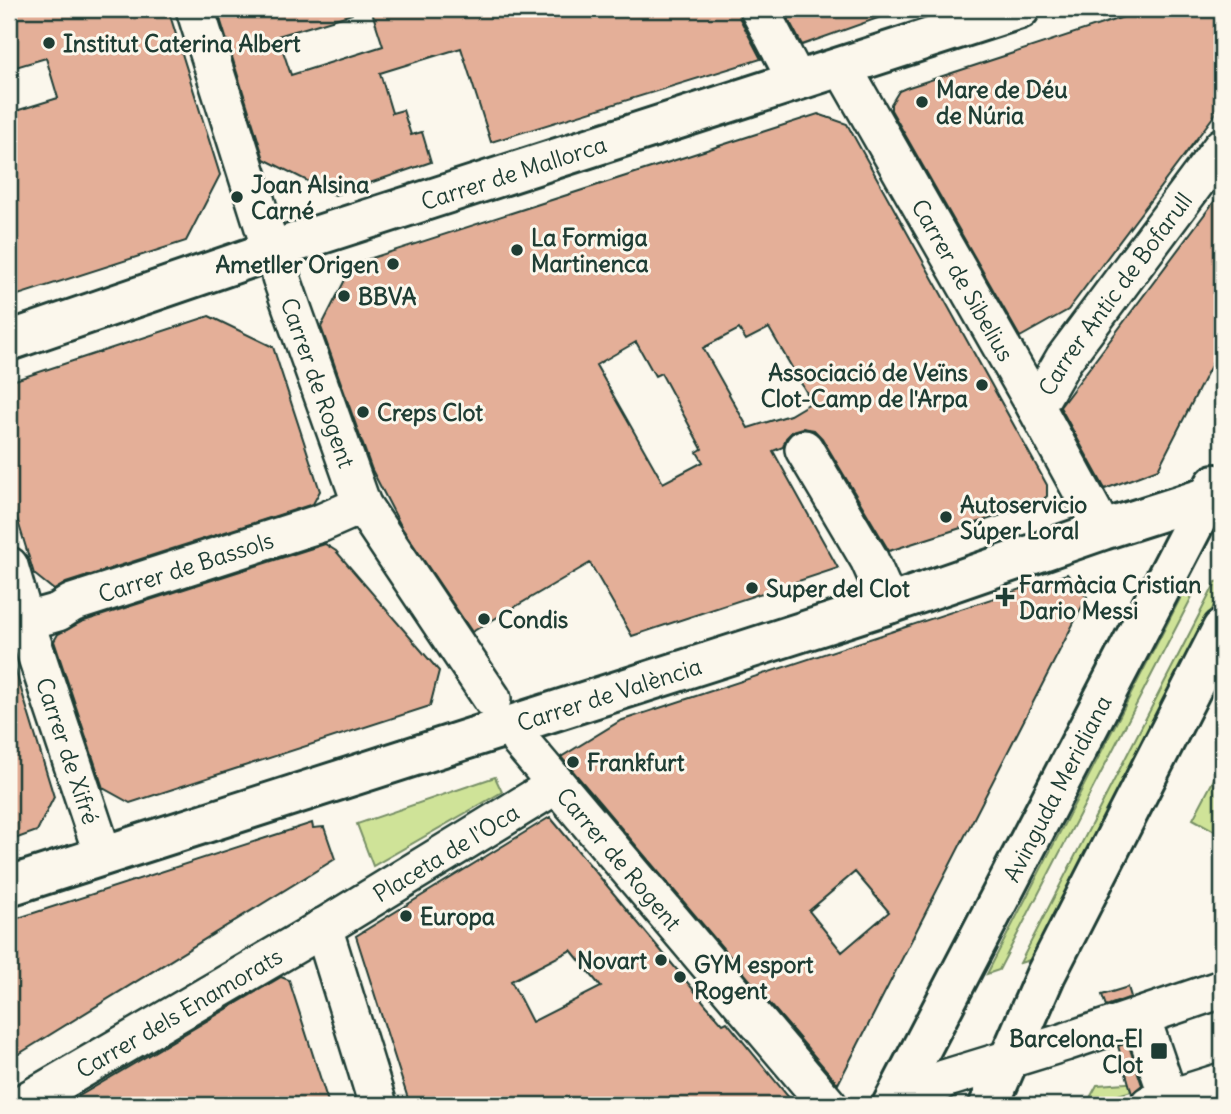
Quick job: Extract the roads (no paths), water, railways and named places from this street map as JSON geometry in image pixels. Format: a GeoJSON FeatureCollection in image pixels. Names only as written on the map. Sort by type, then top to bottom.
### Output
{"type":"FeatureCollection","features":[{"type":"Feature","properties":{"kind":"main road","name":"Carrer de Mallorca"},"geometry":{"type":"LineString","coordinates":[[9,341],[312,237],[1020,9]]}},
{"type":"Feature","properties":{"kind":"main road","name":"Carrer de València"},"geometry":{"type":"LineString","coordinates":[[9,886],[889,604],[1103,530],[1217,487]]}},
{"type":"Feature","properties":{"kind":"main road","name":"Avinguda Meridiana"},"geometry":{"type":"LineString","coordinates":[[892,1105],[1217,487]]}},
{"type":"Feature","properties":{"kind":"main road"},"geometry":{"type":"LineString","coordinates":[[989,1105],[1062,943],[1222,629]]}},
{"type":"Feature","properties":{"kind":"street"},"geometry":{"type":"LineString","coordinates":[[195,9],[266,233]]}},
{"type":"Feature","properties":{"kind":"street"},"geometry":{"type":"LineString","coordinates":[[759,9],[797,81]]}},
{"type":"Feature","properties":{"kind":"street","name":"Carrer de Sibelius"},"geometry":{"type":"LineString","coordinates":[[842,67],[1103,530]]}},
{"type":"Feature","properties":{"kind":"street","name":"Carrer Antic de Bofarull"},"geometry":{"type":"LineString","coordinates":[[1036,407],[1065,359],[1222,147]]}},
{"type":"Feature","properties":{"kind":"street","name":"Carrer de Rogent"},"geometry":{"type":"LineString","coordinates":[[281,277],[362,505],[492,699]]}},
{"type":"Feature","properties":{"kind":"street"},"geometry":{"type":"LineString","coordinates":[[804,449],[869,559],[889,604]]}},
{"type":"Feature","properties":{"kind":"street","name":"Carrer de Bassols"},"geometry":{"type":"LineString","coordinates":[[17,624],[58,612],[72,603],[321,523],[362,505]]}},
{"type":"Feature","properties":{"kind":"street","name":"Carrer de Xifré"},"geometry":{"type":"LineString","coordinates":[[9,566],[17,624],[103,855]]}},
{"type":"Feature","properties":{"kind":"street","name":"Carrer de Rogent"},"geometry":{"type":"LineString","coordinates":[[520,741],[828,1105]]}},
{"type":"Feature","properties":{"kind":"street","name":"Placeta de l'Oca"},"geometry":{"type":"LineString","coordinates":[[330,923],[556,785]]}},
{"type":"Feature","properties":{"kind":"street"},"geometry":{"type":"LineString","coordinates":[[330,923],[378,1105]]}},
{"type":"Feature","properties":{"kind":"street","name":"Carrer dels Enamorats"},"geometry":{"type":"LineString","coordinates":[[20,1105],[330,923]]}},
{"type":"Feature","properties":{"kind":"street"},"geometry":{"type":"LineString","coordinates":[[909,1105],[944,1079],[1010,1060],[1222,989]]}},
{"type":"Feature","properties":{"kind":"street"},"geometry":{"type":"LineString","coordinates":[[1141,1017],[1159,1102],[1222,1082]]}},
{"type":"Feature","properties":{"kind":"place","name":"Institut Caterina Albert"},"geometry":{"type":"Point","coordinates":[49,43]}},
{"type":"Feature","properties":{"kind":"place","name":"Mare de Déu de Núria"},"geometry":{"type":"Point","coordinates":[922,102]}},
{"type":"Feature","properties":{"kind":"place","name":"Joan Alsina Carné"},"geometry":{"type":"Point","coordinates":[237,197]}},
{"type":"Feature","properties":{"kind":"place","name":"La Formiga Martinenca"},"geometry":{"type":"Point","coordinates":[517,250]}},
{"type":"Feature","properties":{"kind":"place","name":"Ametller Origen"},"geometry":{"type":"Point","coordinates":[393,264]}},
{"type":"Feature","properties":{"kind":"place","name":"BBVA"},"geometry":{"type":"Point","coordinates":[344,296]}},
{"type":"Feature","properties":{"kind":"place","name":"Associació de Veïns Clot-Camp de l'Arpa"},"geometry":{"type":"Point","coordinates":[982,385]}},
{"type":"Feature","properties":{"kind":"place","name":"Creps Clot"},"geometry":{"type":"Point","coordinates":[363,412]}},
{"type":"Feature","properties":{"kind":"place","name":"Autoservicio Súper Loral"},"geometry":{"type":"Point","coordinates":[946,517]}},
{"type":"Feature","properties":{"kind":"place","name":"Super del Clot"},"geometry":{"type":"Point","coordinates":[752,588]}},
{"type":"Feature","properties":{"kind":"place","name":"Farmàcia Cristian Dario Messi"},"geometry":{"type":"Point","coordinates":[1005,597]}},
{"type":"Feature","properties":{"kind":"place","name":"Condis"},"geometry":{"type":"Point","coordinates":[484,619]}},
{"type":"Feature","properties":{"kind":"place","name":"Frankfurt"},"geometry":{"type":"Point","coordinates":[573,762]}},
{"type":"Feature","properties":{"kind":"place","name":"Europa"},"geometry":{"type":"Point","coordinates":[406,916]}},
{"type":"Feature","properties":{"kind":"place","name":"Novart"},"geometry":{"type":"Point","coordinates":[661,960]}},
{"type":"Feature","properties":{"kind":"place","name":"GYM esport Rogent"},"geometry":{"type":"Point","coordinates":[680,977]}},
{"type":"Feature","properties":{"kind":"place","name":"Barcelona-El Clot"},"geometry":{"type":"Point","coordinates":[1159,1051]}}]}
